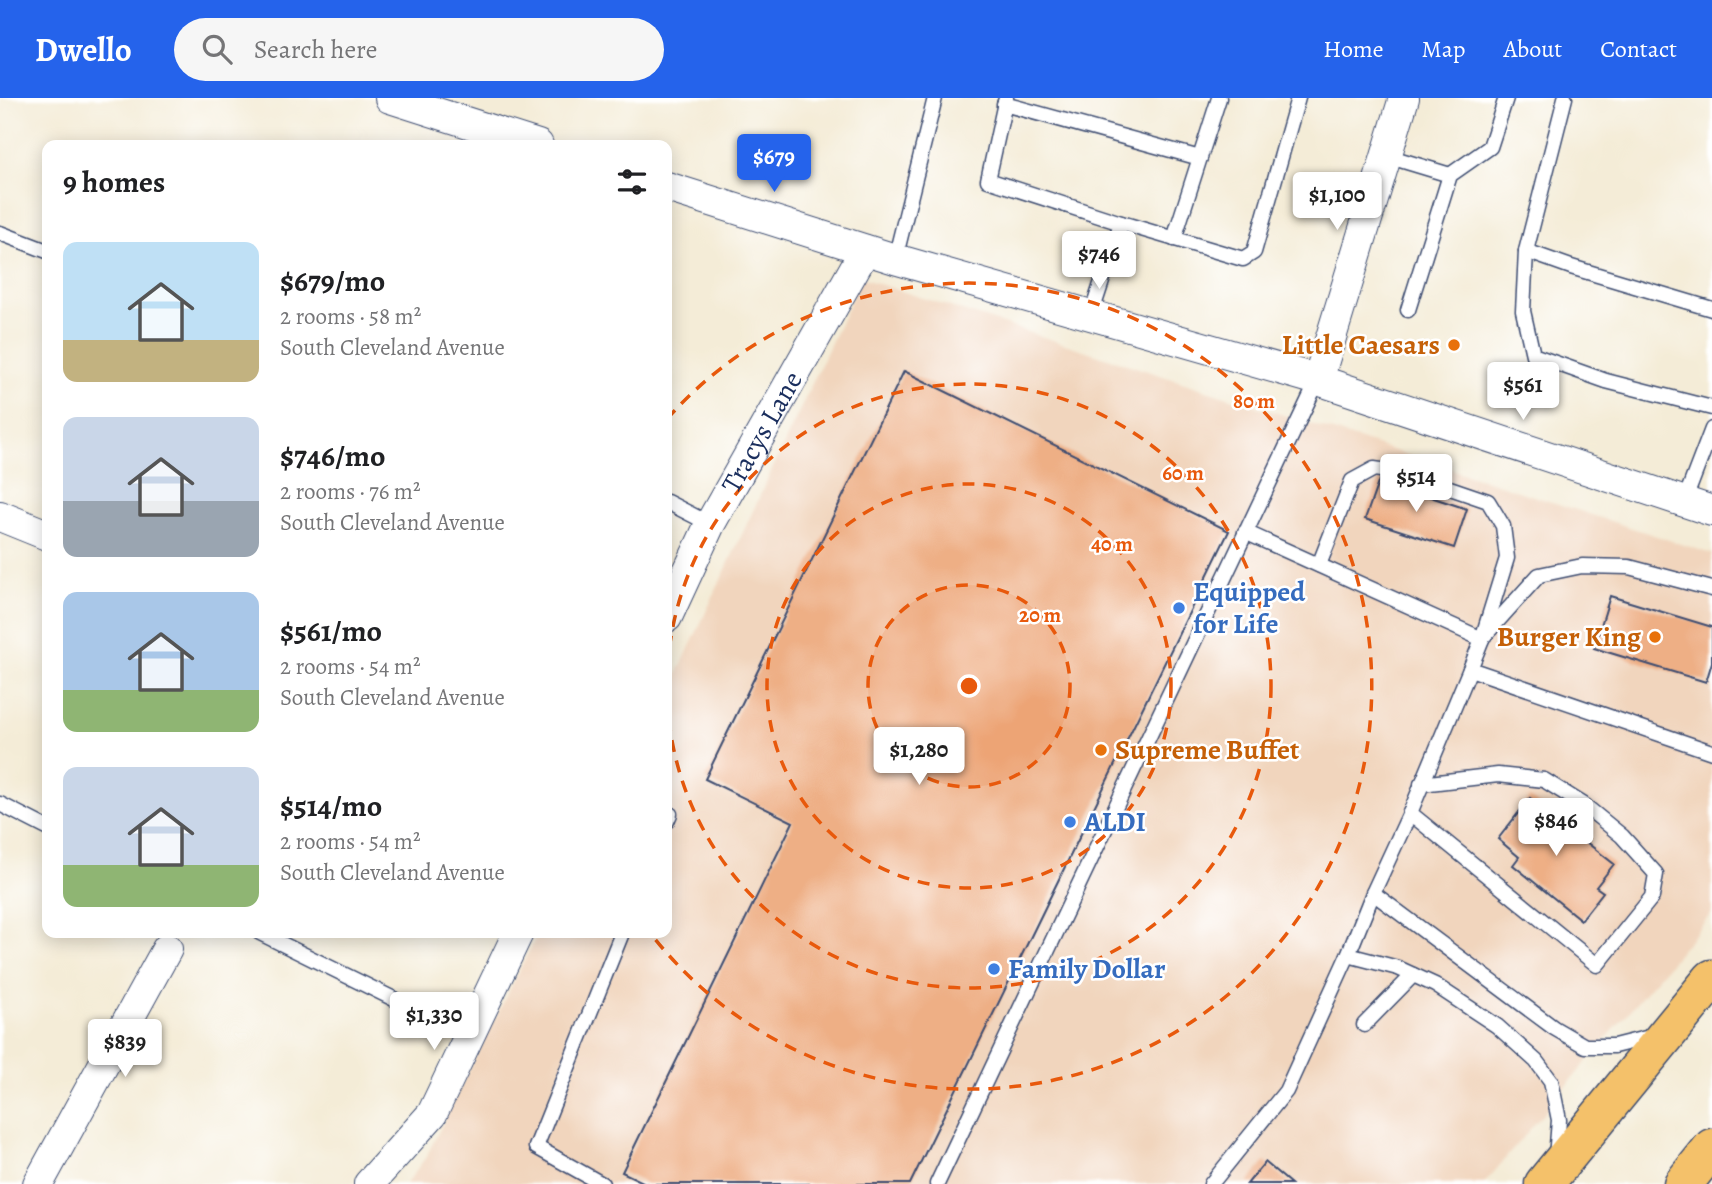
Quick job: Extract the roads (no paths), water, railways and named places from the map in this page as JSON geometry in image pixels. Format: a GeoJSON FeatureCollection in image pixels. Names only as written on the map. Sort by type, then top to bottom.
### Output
{"type":"FeatureCollection","features":[{"type":"Feature","properties":{"kind":"main road"},"geometry":{"type":"LineString","coordinates":[[1549,1178],[1712,979]]}},
{"type":"Feature","properties":{"kind":"main road"},"geometry":{"type":"LineString","coordinates":[[1683,1184],[1712,1148]]}},
{"type":"Feature","properties":{"kind":"street"},"geometry":{"type":"LineString","coordinates":[[390,98],[522,140]]}},
{"type":"Feature","properties":{"kind":"street"},"geometry":{"type":"LineString","coordinates":[[1318,380],[1404,98]]}},
{"type":"Feature","properties":{"kind":"street"},"geometry":{"type":"LineString","coordinates":[[672,189],[895,259],[1318,380],[1712,511]]}},
{"type":"Feature","properties":{"kind":"street","name":"Tracys Lane"},"geometry":{"type":"LineString","coordinates":[[672,606],[710,523],[865,250]]}},
{"type":"Feature","properties":{"kind":"street"},"geometry":{"type":"LineString","coordinates":[[0,516],[42,533]]}},
{"type":"Feature","properties":{"kind":"street"},"geometry":{"type":"LineString","coordinates":[[369,1184],[432,1114],[516,938]]}},
{"type":"Feature","properties":{"kind":"street"},"geometry":{"type":"LineString","coordinates":[[38,1184],[167,949]]}},
{"type":"Feature","properties":{"kind":"lane"},"geometry":{"type":"LineString","coordinates":[[895,259],[935,98]]}},
{"type":"Feature","properties":{"kind":"lane"},"geometry":{"type":"LineString","coordinates":[[1174,239],[1220,98]]}},
{"type":"Feature","properties":{"kind":"lane"},"geometry":{"type":"LineString","coordinates":[[1200,158],[1005,101],[988,180],[1242,259],[1254,252],[1298,98]]}},
{"type":"Feature","properties":{"kind":"lane"},"geometry":{"type":"LineString","coordinates":[[1408,310],[1450,175],[1490,147],[1506,98]]}},
{"type":"Feature","properties":{"kind":"lane"},"geometry":{"type":"LineString","coordinates":[[1565,98],[1526,251],[1523,311],[1533,355],[1606,381],[1712,408]]}},
{"type":"Feature","properties":{"kind":"lane"},"geometry":{"type":"LineString","coordinates":[[1387,156],[1450,175]]}},
{"type":"Feature","properties":{"kind":"lane"},"geometry":{"type":"LineString","coordinates":[[1091,315],[1121,223]]}},
{"type":"Feature","properties":{"kind":"lane"},"geometry":{"type":"LineString","coordinates":[[0,233],[42,249]]}},
{"type":"Feature","properties":{"kind":"lane"},"geometry":{"type":"LineString","coordinates":[[1526,251],[1712,310]]}},
{"type":"Feature","properties":{"kind":"lane"},"geometry":{"type":"LineString","coordinates":[[937,1184],[1318,380]]}},
{"type":"Feature","properties":{"kind":"lane"},"geometry":{"type":"LineString","coordinates":[[1684,502],[1712,429]]}},
{"type":"Feature","properties":{"kind":"lane"},"geometry":{"type":"LineString","coordinates":[[1211,1184],[1286,1091],[1410,813],[1470,669],[1507,558],[1503,526],[1488,501],[1409,474],[1374,469],[1352,481],[1319,565]]}},
{"type":"Feature","properties":{"kind":"lane"},"geometry":{"type":"LineString","coordinates":[[672,504],[710,523]]}},
{"type":"Feature","properties":{"kind":"lane"},"geometry":{"type":"LineString","coordinates":[[1245,532],[1482,639]]}},
{"type":"Feature","properties":{"kind":"lane"},"geometry":{"type":"LineString","coordinates":[[1482,639],[1539,575],[1582,566],[1629,567],[1712,589]]}},
{"type":"Feature","properties":{"kind":"lane"},"geometry":{"type":"LineString","coordinates":[[1470,669],[1712,752]]}},
{"type":"Feature","properties":{"kind":"lane"},"geometry":{"type":"LineString","coordinates":[[1410,813],[1597,965],[1652,897],[1656,874],[1622,836],[1584,805],[1544,780],[1497,775],[1421,784]]}},
{"type":"Feature","properties":{"kind":"lane"},"geometry":{"type":"LineString","coordinates":[[0,804],[42,825]]}},
{"type":"Feature","properties":{"kind":"lane"},"geometry":{"type":"LineString","coordinates":[[1373,892],[1554,1028],[1585,1046],[1614,1046],[1669,1032]]}},
{"type":"Feature","properties":{"kind":"lane"},"geometry":{"type":"LineString","coordinates":[[270,938],[469,1036]]}},
{"type":"Feature","properties":{"kind":"lane"},"geometry":{"type":"LineString","coordinates":[[602,1184],[536,1147],[620,938]]}},
{"type":"Feature","properties":{"kind":"lane"},"geometry":{"type":"LineString","coordinates":[[1348,955],[1398,968],[1435,985],[1497,1026],[1536,1061],[1551,1082],[1559,1120],[1549,1178]]}},
{"type":"Feature","properties":{"kind":"lane"},"geometry":{"type":"LineString","coordinates":[[1364,1025],[1413,975]]}},
{"type":"Feature","properties":{"kind":"place","name":"Little Caesars"},"geometry":{"type":"Point","coordinates":[1454,345]}},
{"type":"Feature","properties":{"kind":"place","name":"Equipped for Life"},"geometry":{"type":"Point","coordinates":[1179,608]}},
{"type":"Feature","properties":{"kind":"place","name":"Burger King"},"geometry":{"type":"Point","coordinates":[1655,637]}},
{"type":"Feature","properties":{"kind":"place","name":"Supreme Buffet"},"geometry":{"type":"Point","coordinates":[1101,750]}},
{"type":"Feature","properties":{"kind":"place","name":"ALDI"},"geometry":{"type":"Point","coordinates":[1070,822]}},
{"type":"Feature","properties":{"kind":"place","name":"Family Dollar"},"geometry":{"type":"Point","coordinates":[994,969]}}]}
